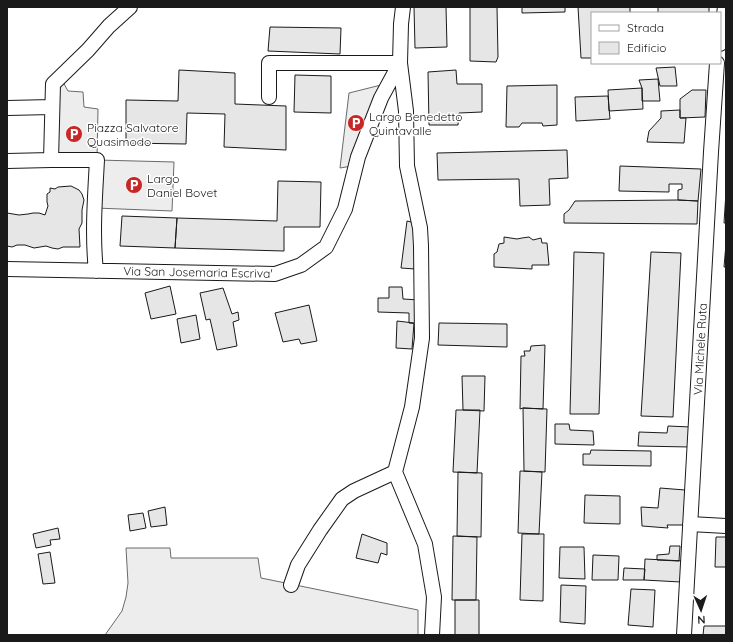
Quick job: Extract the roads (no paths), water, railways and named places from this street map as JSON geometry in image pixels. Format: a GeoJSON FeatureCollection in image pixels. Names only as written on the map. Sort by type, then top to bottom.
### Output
{"type":"FeatureCollection","features":[{"type":"Feature","properties":{"kind":"street"},"geometry":{"type":"LineString","coordinates":[[51,160],[53,84],[88,50],[109,26],[130,7]]}},
{"type":"Feature","properties":{"kind":"street","name":"Via San Josemaria Escriva'"},"geometry":{"type":"LineString","coordinates":[[7,269],[275,274],[301,265],[326,247],[345,209],[358,157],[381,98],[400,63],[403,7]]}},
{"type":"Feature","properties":{"kind":"street"},"geometry":{"type":"LineString","coordinates":[[721,37],[725,7]]}},
{"type":"Feature","properties":{"kind":"street"},"geometry":{"type":"LineString","coordinates":[[269,97],[270,63],[400,63],[406,111],[407,166],[420,228],[422,338],[412,407],[395,472],[425,544],[434,597],[432,635]]}},
{"type":"Feature","properties":{"kind":"street","name":"Via Michele Ruta"},"geometry":{"type":"LineString","coordinates":[[684,635],[711,152],[718,64]]}},
{"type":"Feature","properties":{"kind":"street"},"geometry":{"type":"LineString","coordinates":[[7,108],[52,107]]}},
{"type":"Feature","properties":{"kind":"street"},"geometry":{"type":"LineString","coordinates":[[7,161],[97,160],[95,248],[96,271]]}},
{"type":"Feature","properties":{"kind":"street"},"geometry":{"type":"LineString","coordinates":[[291,585],[298,565],[342,499],[354,491],[395,472]]}},
{"type":"Feature","properties":{"kind":"street"},"geometry":{"type":"LineString","coordinates":[[690,524],[726,526]]}},
{"type":"Feature","properties":{"kind":"place","name":"Largo Benedetto Quintavalle"},"geometry":{"type":"Point","coordinates":[356,123]}},
{"type":"Feature","properties":{"kind":"place","name":"Piazza Salvatore Quasimodo"},"geometry":{"type":"Point","coordinates":[74,134]}},
{"type":"Feature","properties":{"kind":"place","name":"Largo Daniel Bovet"},"geometry":{"type":"Point","coordinates":[134,185]}}]}
